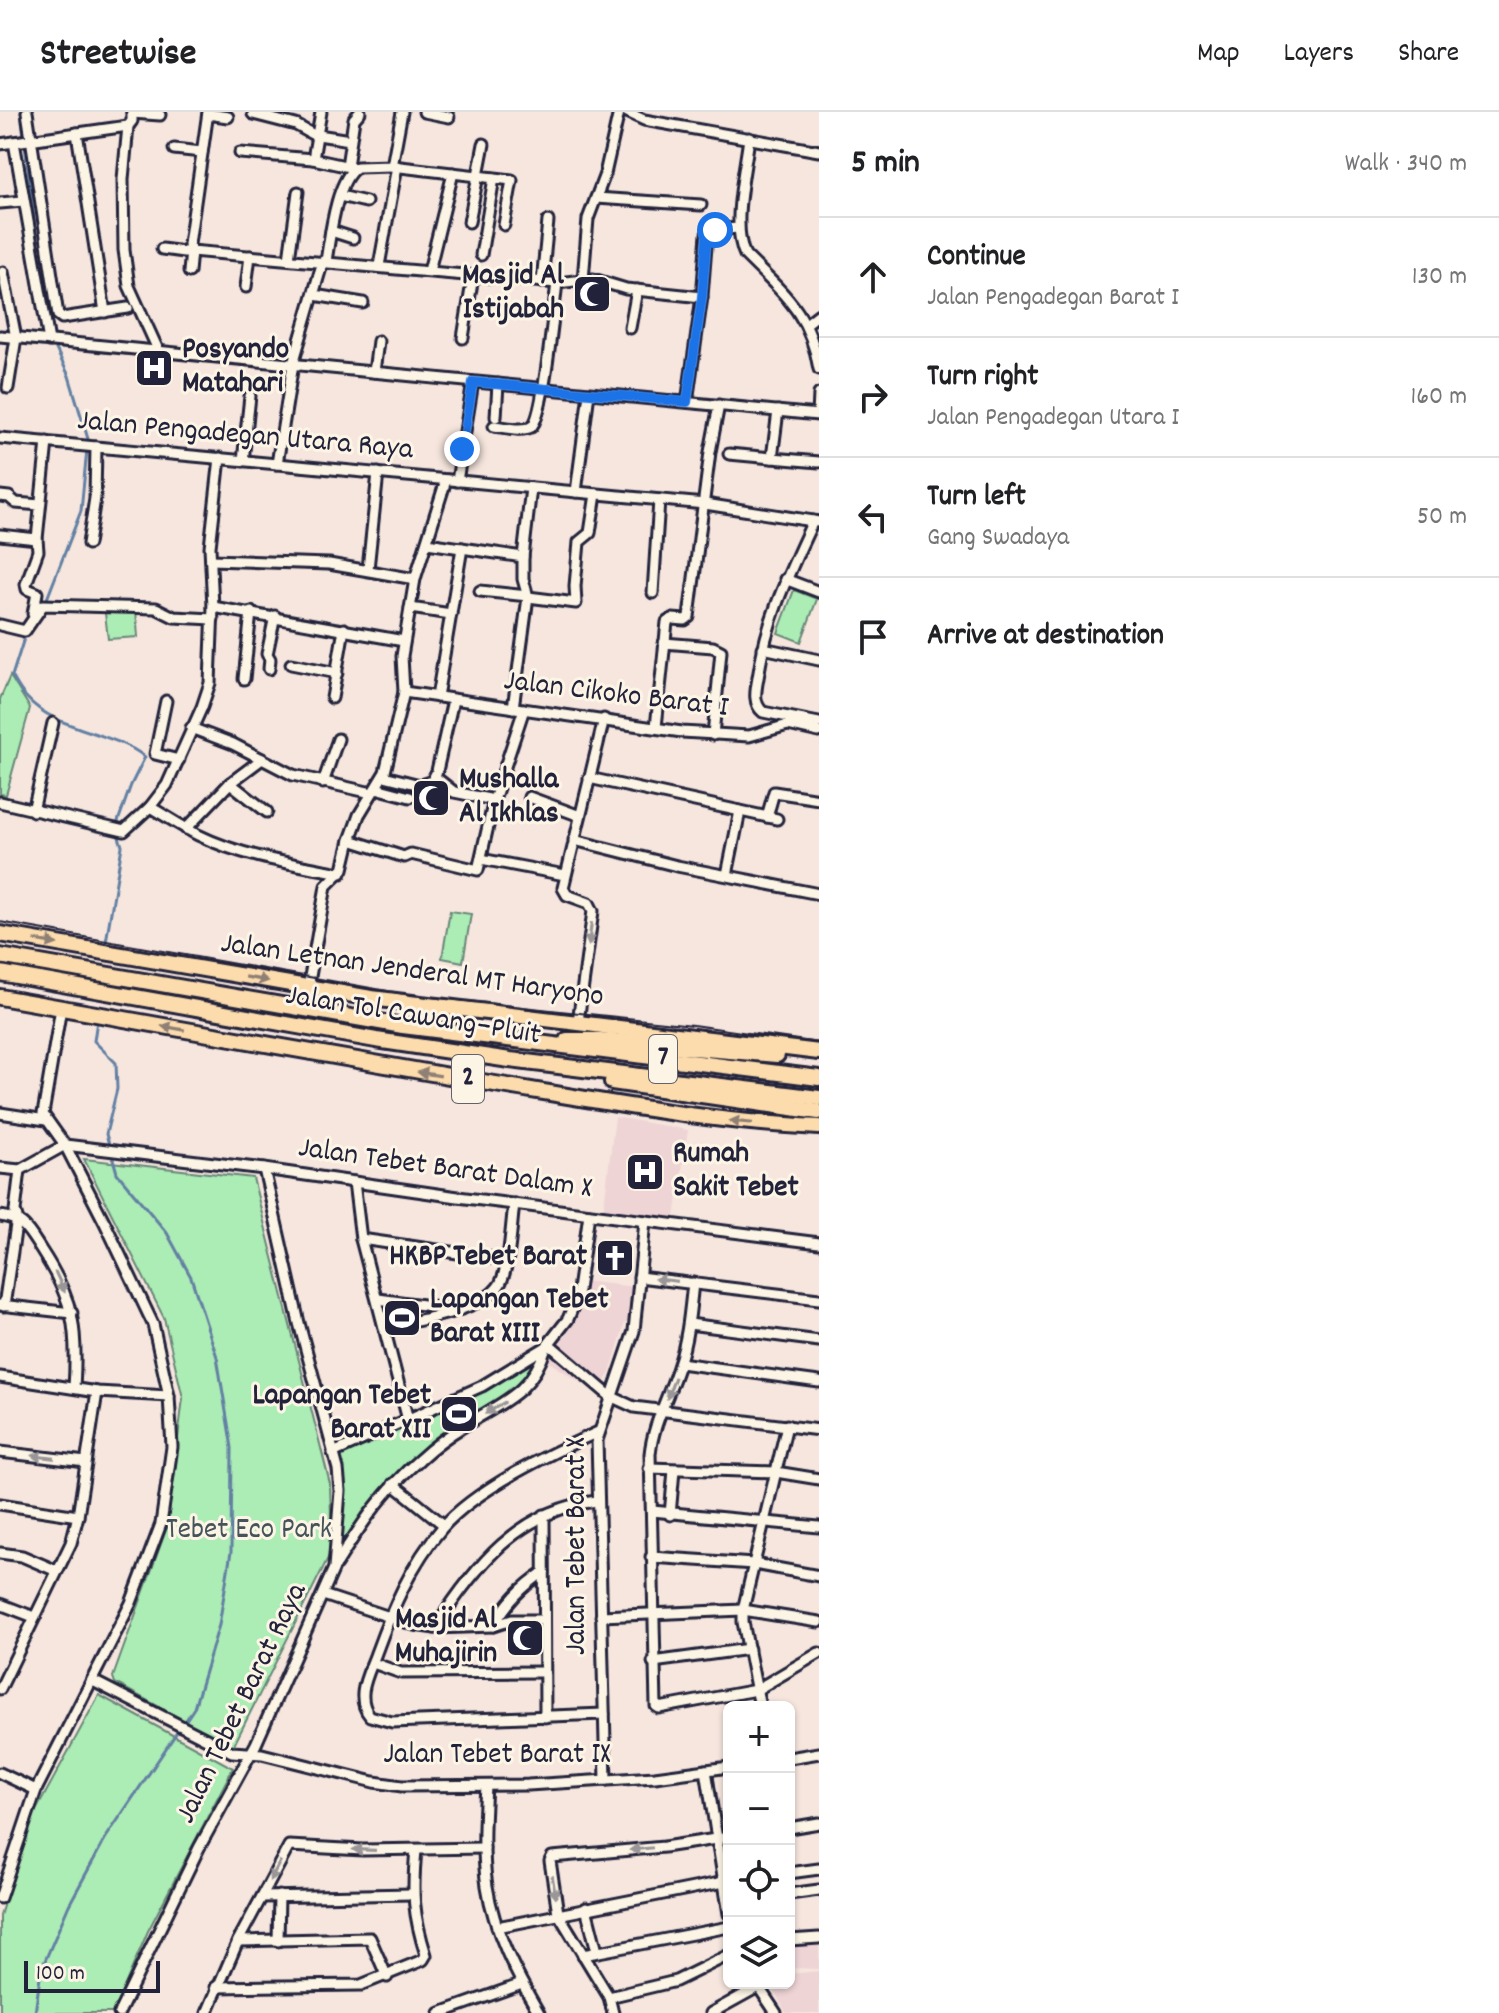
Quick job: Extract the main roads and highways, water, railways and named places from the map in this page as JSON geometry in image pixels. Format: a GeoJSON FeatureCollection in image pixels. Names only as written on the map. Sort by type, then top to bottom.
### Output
{"type":"FeatureCollection","features":[{"type":"Feature","properties":{"kind":"highway","name":"Jalan Letnan Jenderal MT Haryono"},"geometry":{"type":"LineString","coordinates":[[0,934],[308,988],[488,1013],[819,1052]]}},
{"type":"Feature","properties":{"kind":"highway","name":"Jalan Tol Cawang–Pluit"},"geometry":{"type":"LineString","coordinates":[[0,956],[352,1018],[819,1078]]}},
{"type":"Feature","properties":{"kind":"highway","name":"Jalan Tol Cawang–Pluit"},"geometry":{"type":"LineString","coordinates":[[0,973],[365,1038],[510,1060],[819,1098]]}},
{"type":"Feature","properties":{"kind":"highway","name":"2"},"geometry":{"type":"LineString","coordinates":[[0,997],[658,1112],[819,1127]]}},
{"type":"Feature","properties":{"kind":"highway"},"geometry":{"type":"LineString","coordinates":[[506,1040],[600,1040],[774,1055],[819,1052]]}},
{"type":"Feature","properties":{"kind":"highway"},"geometry":{"type":"LineString","coordinates":[[510,1060],[557,1073],[819,1112]]}},
{"type":"Feature","properties":{"kind":"waterway"},"geometry":{"type":"LineString","coordinates":[[21,112],[38,251]]}},
{"type":"Feature","properties":{"kind":"waterway"},"geometry":{"type":"LineString","coordinates":[[45,604],[81,511],[88,439],[69,376],[54,345]]}},
{"type":"Feature","properties":{"kind":"waterway"},"geometry":{"type":"LineString","coordinates":[[26,632],[12,676],[26,697],[52,717],[116,741],[145,757],[116,827]]}},
{"type":"Feature","properties":{"kind":"waterway"},"geometry":{"type":"LineString","coordinates":[[105,948],[122,846],[118,834]]}},
{"type":"Feature","properties":{"kind":"waterway"},"geometry":{"type":"LineString","coordinates":[[97,1020],[94,1041],[116,1063],[117,1089],[106,1134],[117,1173],[167,1233],[191,1277],[217,1357],[232,1448],[231,1552],[219,1625],[194,1708],[184,1723]]}},
{"type":"Feature","properties":{"kind":"waterway"},"geometry":{"type":"LineString","coordinates":[[35,2013],[41,1970],[69,1905],[105,1839],[179,1729]]}},
{"type":"Feature","properties":{"kind":"tram line"},"geometry":{"type":"LineString","coordinates":[[0,922],[410,995],[693,1025],[819,1043]]}},
{"type":"Feature","properties":{"kind":"place","name":"Masjid Al Istijabah"},"geometry":{"type":"Point","coordinates":[592,294]}},
{"type":"Feature","properties":{"kind":"place","name":"Posyando Matahari"},"geometry":{"type":"Point","coordinates":[154,368]}},
{"type":"Feature","properties":{"kind":"place","name":"Mushalla Al Ikhlas"},"geometry":{"type":"Point","coordinates":[431,798]}},
{"type":"Feature","properties":{"kind":"place","name":"Rumah Sakit Tebet"},"geometry":{"type":"Point","coordinates":[645,1172]}},
{"type":"Feature","properties":{"kind":"place","name":"HKBP Tebet Barat"},"geometry":{"type":"Point","coordinates":[615,1258]}},
{"type":"Feature","properties":{"kind":"place","name":"Lapangan Tebet Barat XIII"},"geometry":{"type":"Point","coordinates":[402,1318]}},
{"type":"Feature","properties":{"kind":"place","name":"Lapangan Tebet Barat XII"},"geometry":{"type":"Point","coordinates":[459,1414]}},
{"type":"Feature","properties":{"kind":"place","name":"Masjid Al Muhajirin"},"geometry":{"type":"Point","coordinates":[525,1638]}},
{"type":"Feature","properties":{"kind":"park label","name":"Tebet Eco Park"},"geometry":{"type":"Point","coordinates":[249,1531]}}]}
